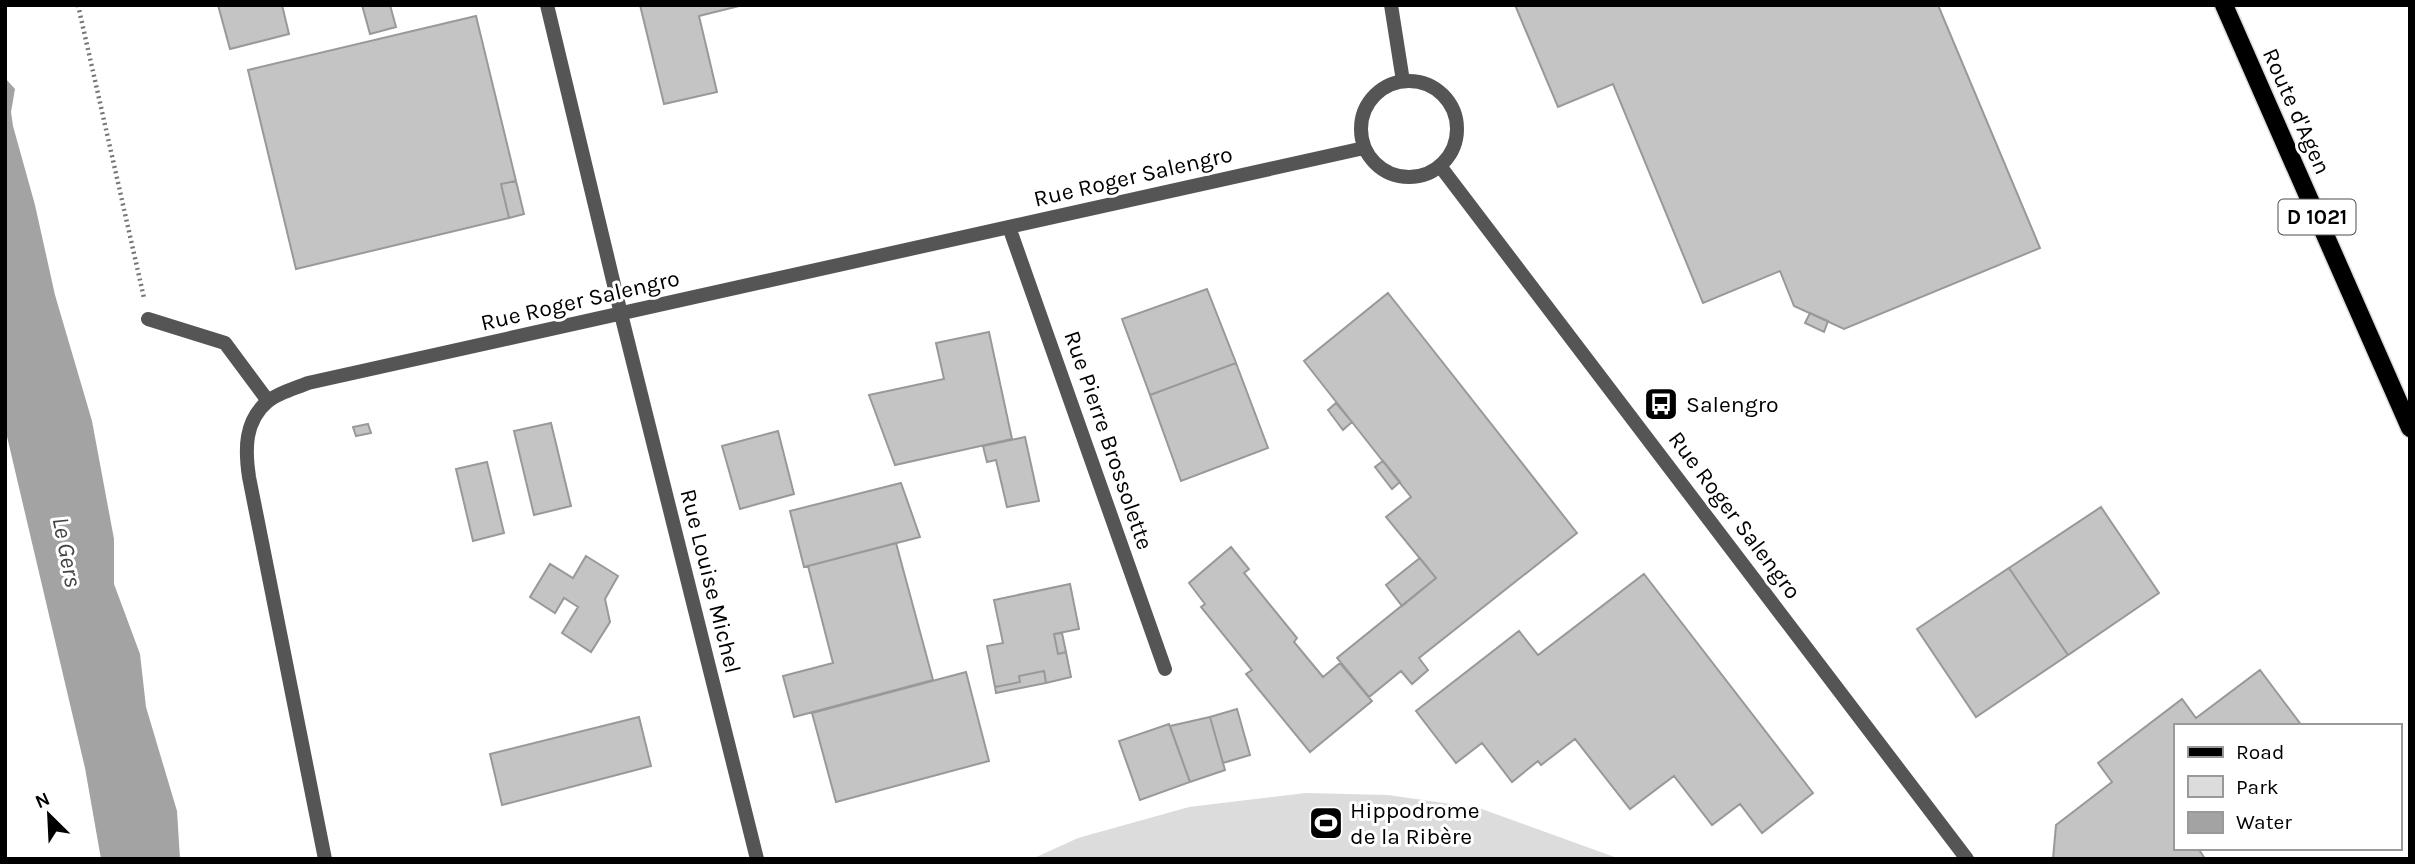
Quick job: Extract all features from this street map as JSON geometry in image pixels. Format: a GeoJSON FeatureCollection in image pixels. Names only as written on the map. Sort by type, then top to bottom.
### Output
{"type":"FeatureCollection","features":[{"type":"Feature","properties":{"kind":"main road","name":"Route d'Agen"},"geometry":{"type":"LineString","coordinates":[[2224,5],[2410,428]]}},
{"type":"Feature","properties":{"kind":"street","name":"Rue Louise Michel"},"geometry":{"type":"LineString","coordinates":[[547,5],[757,859]]}},
{"type":"Feature","properties":{"kind":"street"},"geometry":{"type":"LineString","coordinates":[[1391,5],[1403,81]]}},
{"type":"Feature","properties":{"kind":"street"},"geometry":{"type":"LineString","coordinates":[[1403,81],[1433,87],[1445,97],[1454,110],[1457,125],[1456,140],[1450,155],[1440,166],[1427,174],[1413,177],[1398,176],[1372,161],[1364,148],[1361,134],[1367,105],[1376,93],[1388,85],[1403,81]]}},
{"type":"Feature","properties":{"kind":"street","name":"Rue Roger Salengro"},"geometry":{"type":"LineString","coordinates":[[268,401],[308,383],[1364,148]]}},
{"type":"Feature","properties":{"kind":"street","name":"Rue Roger Salengro"},"geometry":{"type":"LineString","coordinates":[[1440,166],[1966,859]]}},
{"type":"Feature","properties":{"kind":"street","name":"Rue Pierre Brossolette"},"geometry":{"type":"LineString","coordinates":[[1009,227],[1165,669]]}},
{"type":"Feature","properties":{"kind":"street"},"geometry":{"type":"LineString","coordinates":[[148,319],[225,343],[268,401],[252,424],[245,447],[325,859]]}},
{"type":"Feature","properties":{"kind":"path"},"geometry":{"type":"LineString","coordinates":[[78,5],[148,319]]}},
{"type":"Feature","properties":{"kind":"green space","name":"Hippodrome de la Ribère"},"geometry":{"type":"Polygon","coordinates":[[[1306,793],[1388,795],[1479,808],[1620,859],[1032,859],[1078,838],[1189,807],[1306,793]]]}},
{"type":"Feature","properties":{"kind":"water","name":"Le Gers"},"geometry":{"type":"Polygon","coordinates":[[[5,78],[15,89],[11,112],[13,126],[35,205],[55,295],[92,421],[114,539],[114,584],[140,654],[146,707],[177,811],[180,859],[101,859],[85,768],[5,428],[5,78]]]}},
{"type":"Feature","properties":{"kind":"building"},"geometry":{"type":"Polygon","coordinates":[[[218,5],[282,5],[289,34],[230,49],[218,5]]]}},
{"type":"Feature","properties":{"kind":"building"},"geometry":{"type":"Polygon","coordinates":[[[362,5],[390,5],[396,27],[370,34],[362,5]]]}},
{"type":"Feature","properties":{"kind":"building"},"geometry":{"type":"Polygon","coordinates":[[[640,5],[743,5],[699,16],[717,92],[664,104],[640,5]]]}},
{"type":"Feature","properties":{"kind":"building"},"geometry":{"type":"Polygon","coordinates":[[[1515,5],[1938,5],[2040,248],[1844,329],[1794,306],[1780,271],[1703,303],[1613,84],[1558,107],[1515,5]]]}},
{"type":"Feature","properties":{"kind":"building"},"geometry":{"type":"Polygon","coordinates":[[[476,16],[516,181],[501,184],[509,218],[296,269],[248,70],[476,16]]]}},
{"type":"Feature","properties":{"kind":"building"},"geometry":{"type":"Polygon","coordinates":[[[516,181],[524,214],[509,218],[501,184],[516,181]]]}},
{"type":"Feature","properties":{"kind":"building"},"geometry":{"type":"Polygon","coordinates":[[[1207,289],[1236,363],[1150,395],[1122,319],[1207,289]]]}},
{"type":"Feature","properties":{"kind":"building"},"geometry":{"type":"Polygon","coordinates":[[[1388,293],[1577,533],[1419,658],[1428,670],[1412,684],[1401,671],[1369,697],[1337,658],[1436,578],[1386,517],[1411,497],[1304,361],[1388,293]]]}},
{"type":"Feature","properties":{"kind":"building"},"geometry":{"type":"Polygon","coordinates":[[[1810,313],[1828,321],[1824,332],[1805,323],[1810,313]]]}},
{"type":"Feature","properties":{"kind":"building"},"geometry":{"type":"Polygon","coordinates":[[[989,332],[1012,439],[895,465],[869,395],[944,379],[936,343],[989,332]]]}},
{"type":"Feature","properties":{"kind":"building"},"geometry":{"type":"Polygon","coordinates":[[[1236,363],[1268,448],[1181,481],[1150,395],[1236,363]]]}},
{"type":"Feature","properties":{"kind":"building"},"geometry":{"type":"Polygon","coordinates":[[[1336,403],[1352,422],[1343,430],[1328,410],[1336,403]]]}},
{"type":"Feature","properties":{"kind":"building"},"geometry":{"type":"Polygon","coordinates":[[[551,423],[571,506],[534,515],[514,431],[551,423]]]}},
{"type":"Feature","properties":{"kind":"building"},"geometry":{"type":"Polygon","coordinates":[[[368,424],[371,433],[356,436],[353,427],[368,424]]]}},
{"type":"Feature","properties":{"kind":"building"},"geometry":{"type":"Polygon","coordinates":[[[778,431],[794,494],[740,509],[722,446],[778,431]]]}},
{"type":"Feature","properties":{"kind":"building"},"geometry":{"type":"Polygon","coordinates":[[[1025,437],[1039,501],[1007,507],[996,460],[987,462],[983,446],[1025,437]]]}},
{"type":"Feature","properties":{"kind":"building"},"geometry":{"type":"Polygon","coordinates":[[[1383,461],[1400,482],[1392,489],[1375,467],[1383,461]]]}},
{"type":"Feature","properties":{"kind":"building"},"geometry":{"type":"Polygon","coordinates":[[[487,462],[504,533],[473,541],[456,469],[487,462]]]}},
{"type":"Feature","properties":{"kind":"building"},"geometry":{"type":"Polygon","coordinates":[[[901,483],[920,537],[804,567],[790,511],[901,483]]]}},
{"type":"Feature","properties":{"kind":"building"},"geometry":{"type":"Polygon","coordinates":[[[2101,507],[2159,593],[2068,655],[2009,568],[2101,507]]]}},
{"type":"Feature","properties":{"kind":"building"},"geometry":{"type":"Polygon","coordinates":[[[896,543],[933,680],[794,717],[783,676],[833,663],[808,566],[896,543]]]}},
{"type":"Feature","properties":{"kind":"building"},"geometry":{"type":"Polygon","coordinates":[[[1231,547],[1249,569],[1244,573],[1297,638],[1294,642],[1323,677],[1340,663],[1372,701],[1310,752],[1246,674],[1252,670],[1201,607],[1205,604],[1189,583],[1231,547]]]}},
{"type":"Feature","properties":{"kind":"building"},"geometry":{"type":"Polygon","coordinates":[[[586,556],[618,576],[605,599],[610,622],[591,652],[562,633],[578,607],[564,598],[555,613],[530,597],[550,564],[573,578],[586,556]]]}},
{"type":"Feature","properties":{"kind":"building"},"geometry":{"type":"Polygon","coordinates":[[[1420,558],[1436,578],[1402,606],[1386,585],[1420,558]]]}},
{"type":"Feature","properties":{"kind":"building"},"geometry":{"type":"Polygon","coordinates":[[[2009,568],[2068,655],[1976,717],[1917,629],[2009,568]]]}},
{"type":"Feature","properties":{"kind":"building"},"geometry":{"type":"Polygon","coordinates":[[[1644,574],[1813,793],[1762,833],[1740,804],[1712,825],[1674,776],[1630,809],[1575,739],[1541,765],[1538,761],[1512,782],[1482,743],[1456,763],[1416,711],[1519,631],[1538,655],[1644,574]]]}},
{"type":"Feature","properties":{"kind":"building"},"geometry":{"type":"Polygon","coordinates":[[[1070,584],[1079,629],[1054,634],[1058,654],[1066,652],[1071,677],[1046,683],[1044,671],[1019,676],[1020,682],[995,687],[987,646],[1003,643],[994,600],[1070,584]]]}},
{"type":"Feature","properties":{"kind":"building"},"geometry":{"type":"Polygon","coordinates":[[[1062,633],[1066,652],[1058,654],[1054,634],[1062,633]]]}},
{"type":"Feature","properties":{"kind":"building"},"geometry":{"type":"Polygon","coordinates":[[[2260,670],[2300,724],[2174,724],[2174,850],[2199,850],[2205,859],[2053,859],[2056,825],[2112,782],[2098,763],[2182,699],[2196,718],[2260,670]]]}},
{"type":"Feature","properties":{"kind":"building"},"geometry":{"type":"Polygon","coordinates":[[[1044,671],[1046,683],[996,693],[995,687],[1020,682],[1019,676],[1044,671]]]}},
{"type":"Feature","properties":{"kind":"building"},"geometry":{"type":"Polygon","coordinates":[[[966,672],[989,761],[836,802],[812,713],[966,672]]]}},
{"type":"Feature","properties":{"kind":"building"},"geometry":{"type":"Polygon","coordinates":[[[1237,709],[1250,755],[1223,763],[1210,717],[1237,709]]]}},
{"type":"Feature","properties":{"kind":"building"},"geometry":{"type":"Polygon","coordinates":[[[639,717],[651,766],[502,805],[490,754],[639,717]]]}},
{"type":"Feature","properties":{"kind":"building"},"geometry":{"type":"Polygon","coordinates":[[[1210,717],[1225,770],[1190,782],[1170,726],[1210,717]]]}},
{"type":"Feature","properties":{"kind":"building"},"geometry":{"type":"Polygon","coordinates":[[[1169,724],[1190,782],[1140,800],[1119,741],[1169,724]]]}},
{"type":"Feature","properties":{"kind":"place","name":"Salengro"},"geometry":{"type":"Point","coordinates":[1661,404]}},
{"type":"Feature","properties":{"kind":"place","name":"Hippodrome de la Ribère"},"geometry":{"type":"Point","coordinates":[1326,823]}}]}
